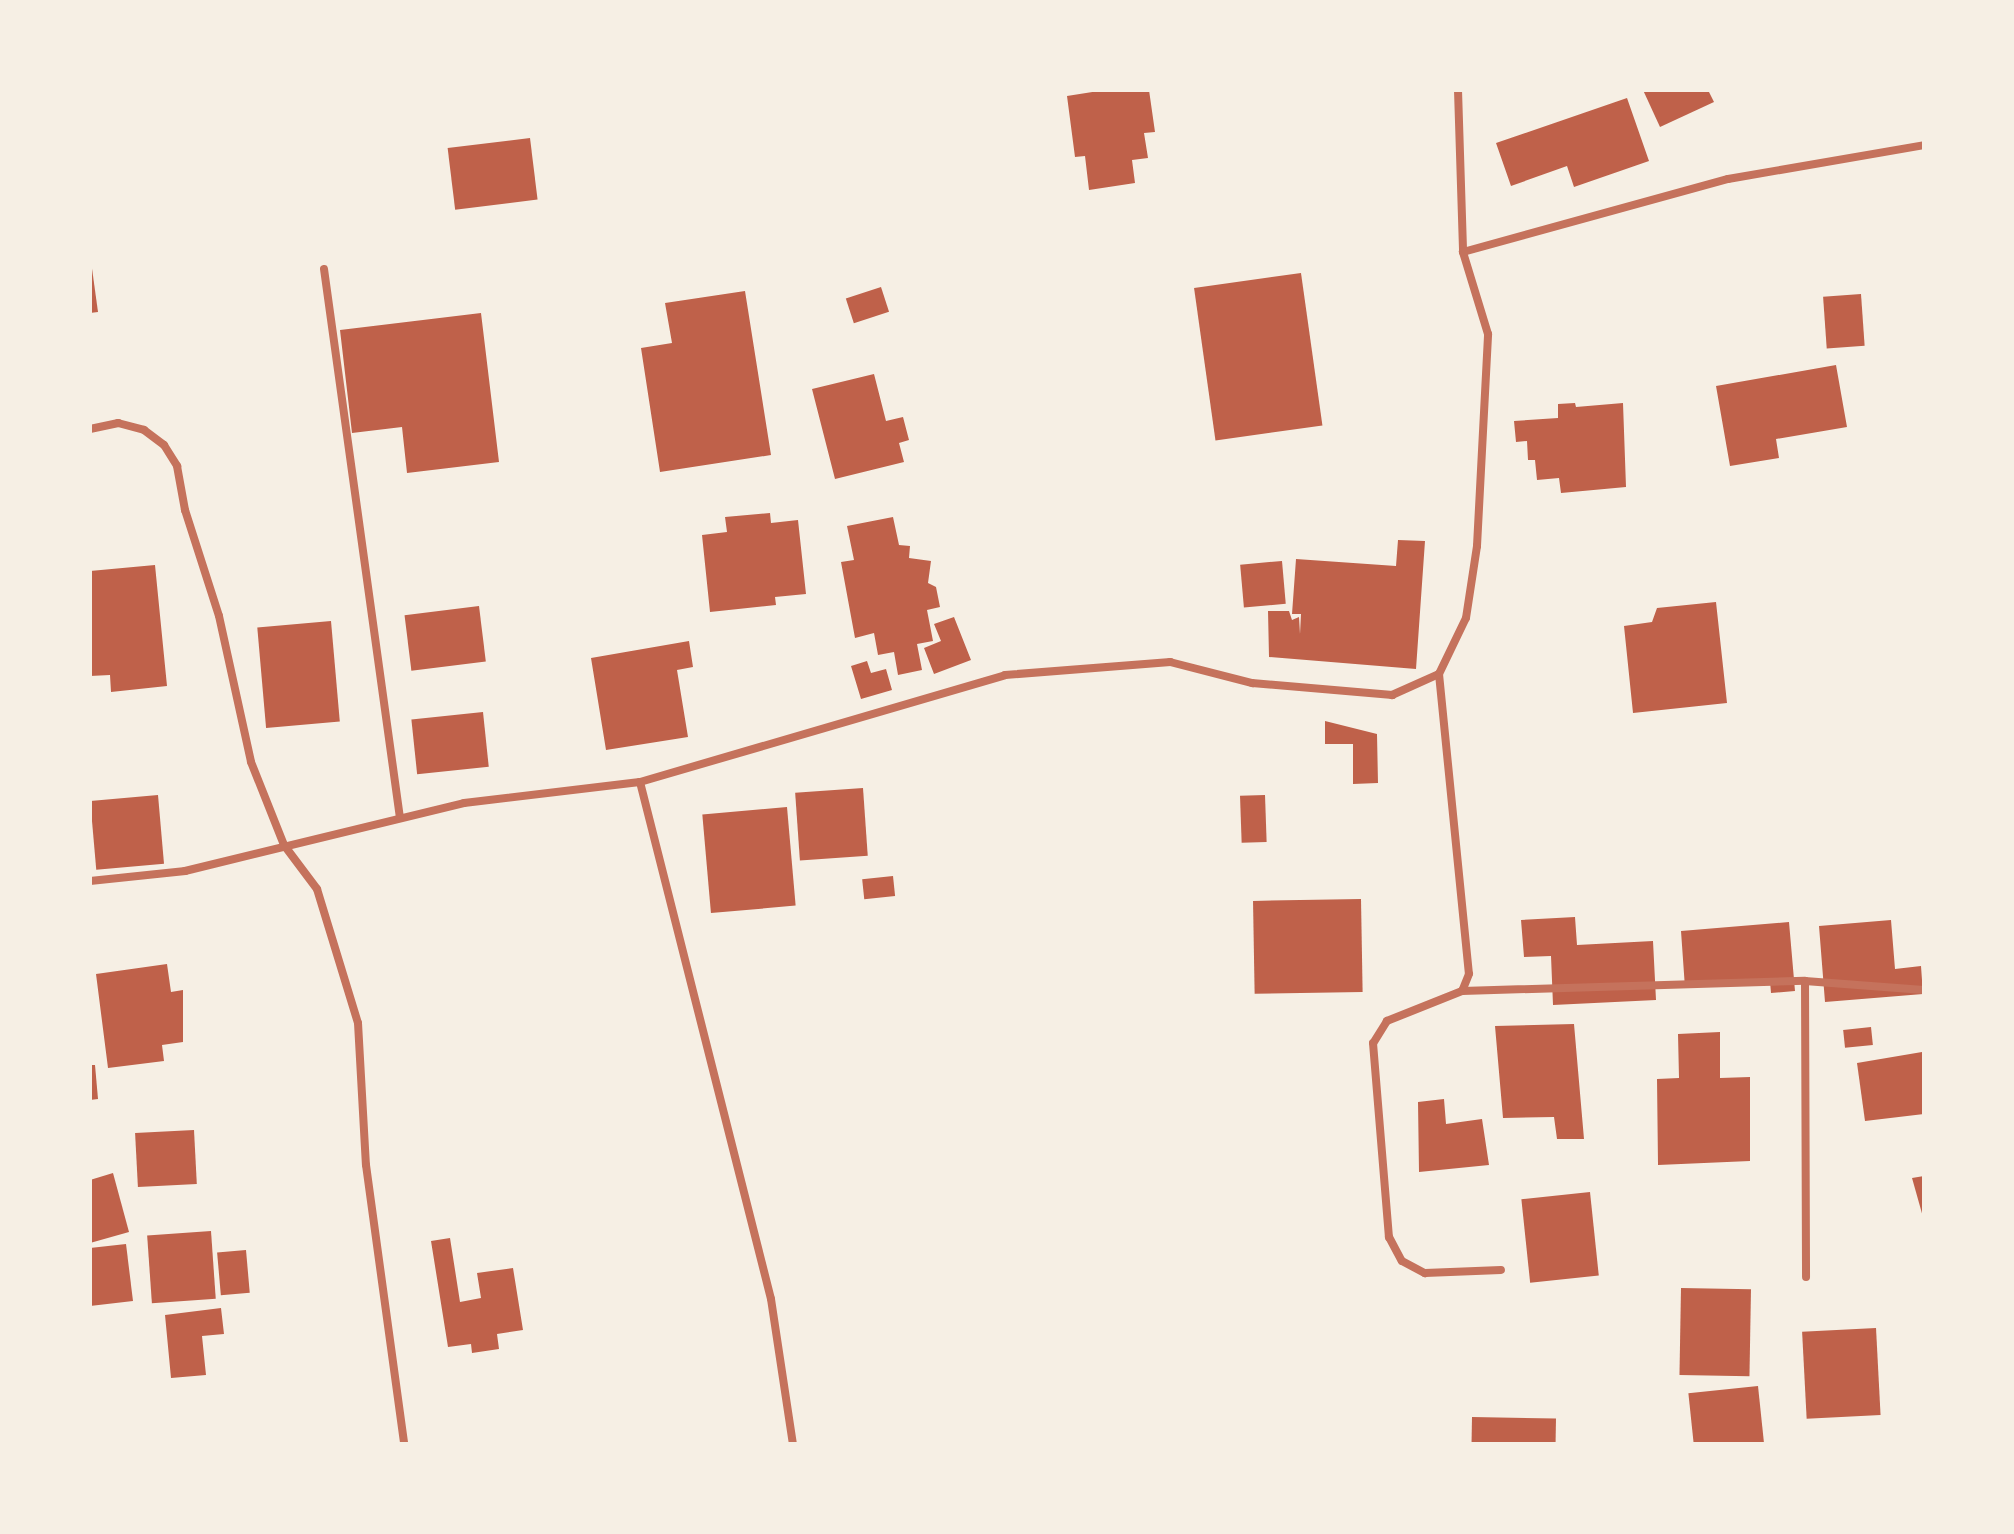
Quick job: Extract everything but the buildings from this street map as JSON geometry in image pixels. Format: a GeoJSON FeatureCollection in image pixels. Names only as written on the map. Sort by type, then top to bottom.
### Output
{"type":"FeatureCollection","features":[{"type":"Feature","properties":{"kind":"street"},"geometry":{"type":"LineString","coordinates":[[1458,90],[1463,252],[1488,334],[1477,546],[1466,618],[1439,674],[1469,946],[1462,991]]}},
{"type":"Feature","properties":{"kind":"street"},"geometry":{"type":"LineString","coordinates":[[1463,252],[1728,179],[1924,145]]}},
{"type":"Feature","properties":{"kind":"street"},"geometry":{"type":"LineString","coordinates":[[324,269],[400,818]]}},
{"type":"Feature","properties":{"kind":"street"},"geometry":{"type":"LineString","coordinates":[[90,429],[118,423],[144,430],[164,445],[177,466],[185,510],[219,616],[251,762],[284,845],[317,889],[358,1023],[366,1165],[404,1444]]}},
{"type":"Feature","properties":{"kind":"street"},"geometry":{"type":"LineString","coordinates":[[90,881],[185,871],[464,803],[640,782],[1005,675],[1170,662],[1252,683],[1392,695],[1439,674]]}},
{"type":"Feature","properties":{"kind":"street"},"geometry":{"type":"LineString","coordinates":[[640,782],[771,1299],[793,1444]]}},
{"type":"Feature","properties":{"kind":"street"},"geometry":{"type":"LineString","coordinates":[[1805,981],[1806,1277]]}},
{"type":"Feature","properties":{"kind":"street"},"geometry":{"type":"LineString","coordinates":[[1501,1270],[1425,1273],[1402,1261],[1389,1237],[1373,1043],[1387,1021],[1462,991],[1805,981],[1924,990]]}}]}
